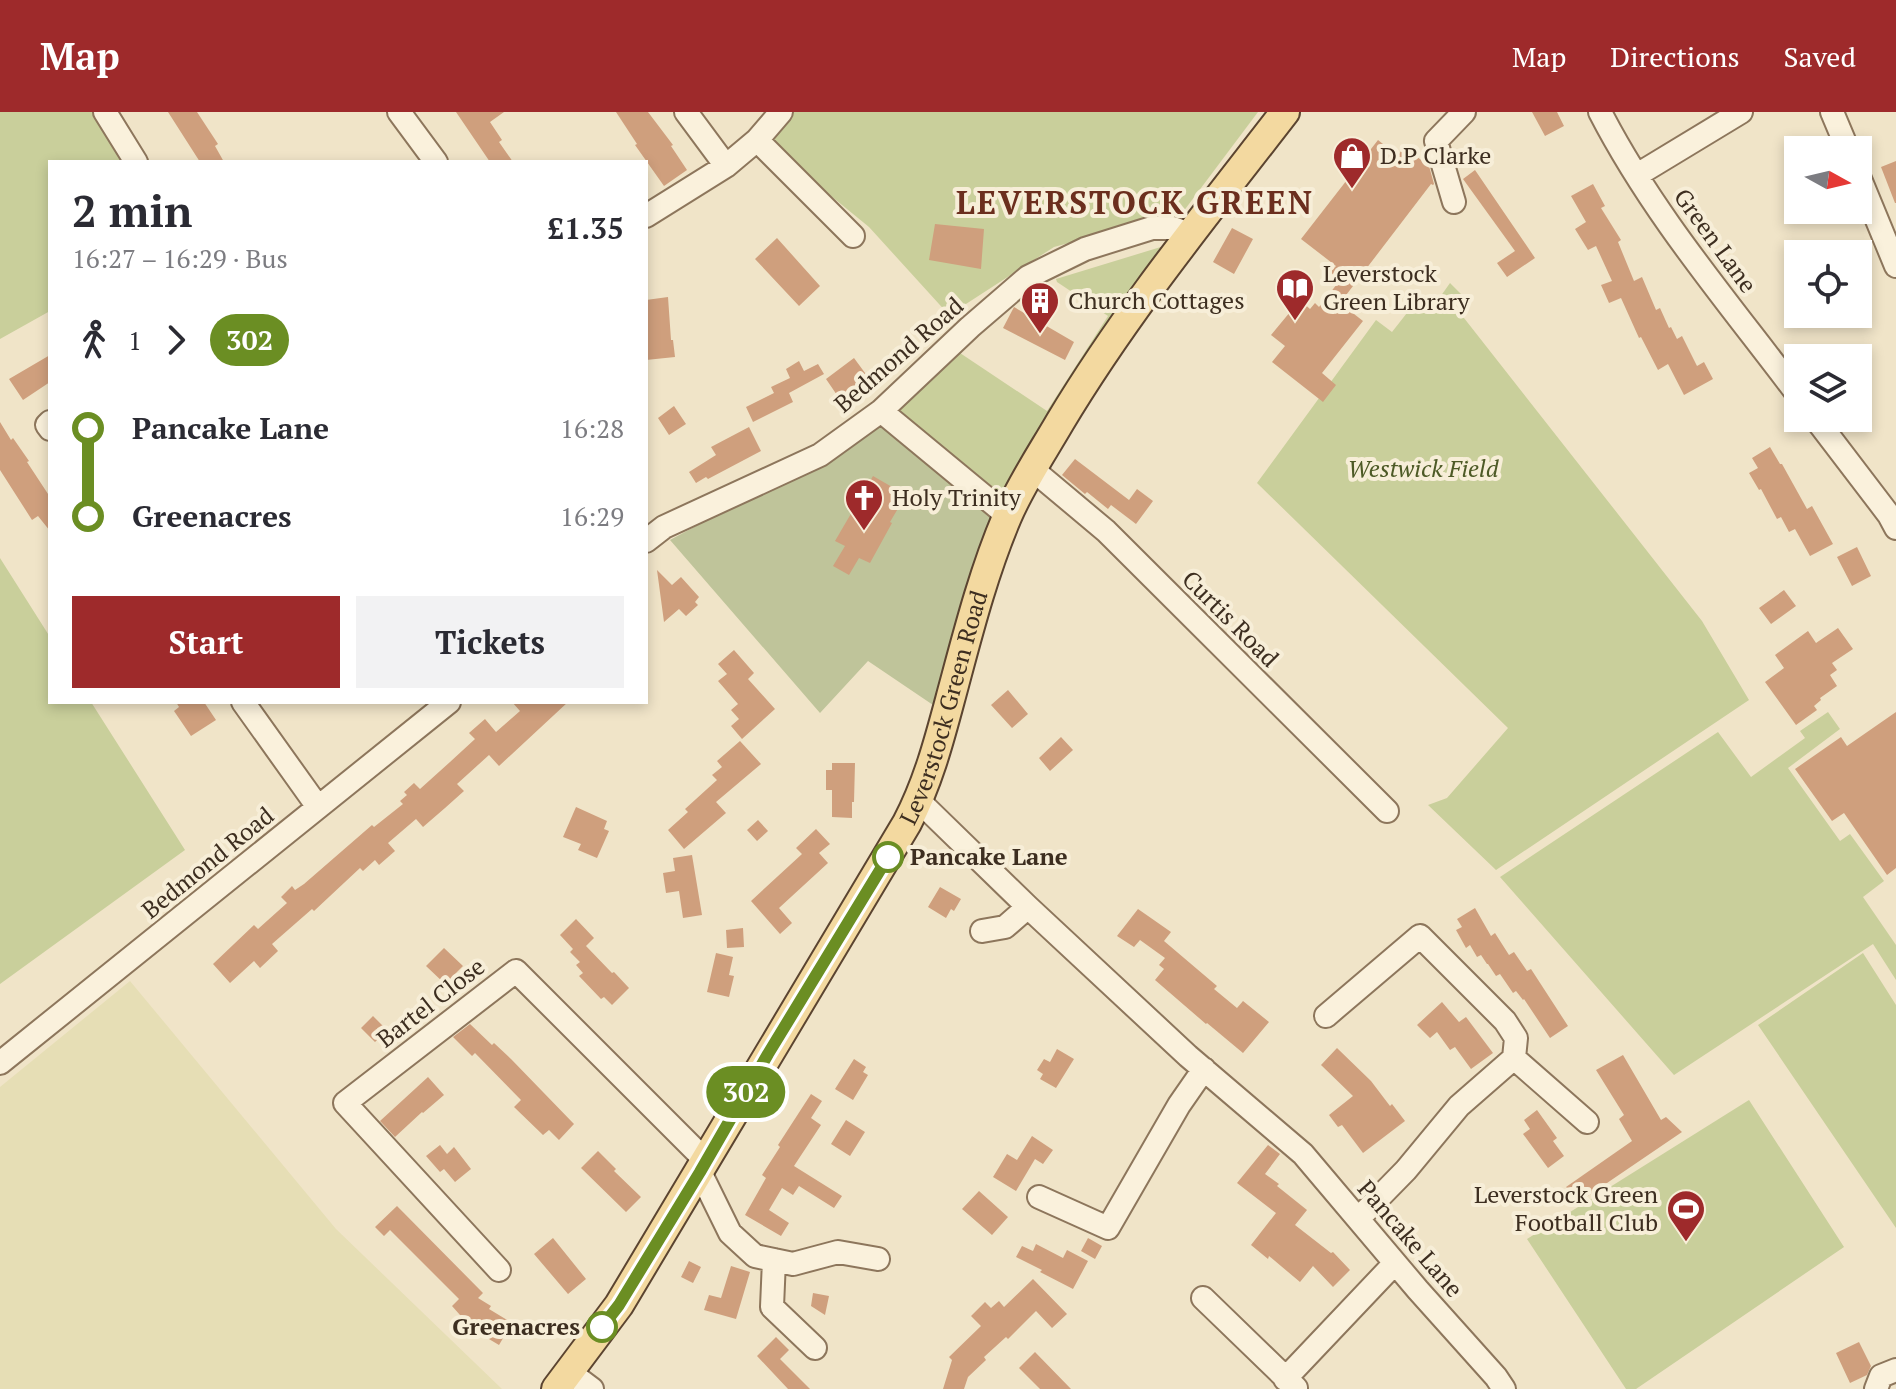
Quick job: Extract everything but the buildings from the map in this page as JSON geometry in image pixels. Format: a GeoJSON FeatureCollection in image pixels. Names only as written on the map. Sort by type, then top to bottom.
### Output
{"type":"FeatureCollection","features":[{"type":"Feature","properties":{"kind":"main road","name":"Leverstock Green Road"},"geometry":{"type":"LineString","coordinates":[[562,1380],[619,1305],[919,801],[935,758],[987,571],[1008,516],[1032,469],[1111,342],[1285,112]]}},
{"type":"Feature","properties":{"kind":"street"},"geometry":{"type":"LineString","coordinates":[[105,112],[135,160]]}},
{"type":"Feature","properties":{"kind":"street"},"geometry":{"type":"LineString","coordinates":[[399,112],[435,160]]}},
{"type":"Feature","properties":{"kind":"street"},"geometry":{"type":"LineString","coordinates":[[686,112],[726,166]]}},
{"type":"Feature","properties":{"kind":"street"},"geometry":{"type":"LineString","coordinates":[[648,215],[726,166],[757,140],[781,112]]}},
{"type":"Feature","properties":{"kind":"street"},"geometry":{"type":"LineString","coordinates":[[1454,202],[1436,141],[1464,112]]}},
{"type":"Feature","properties":{"kind":"street","name":"Green Lane"},"geometry":{"type":"LineString","coordinates":[[1600,112],[1683,246],[1784,377]]}},
{"type":"Feature","properties":{"kind":"street"},"geometry":{"type":"LineString","coordinates":[[1637,175],[1741,112]]}},
{"type":"Feature","properties":{"kind":"street"},"geometry":{"type":"LineString","coordinates":[[1832,112],[1842,136]]}},
{"type":"Feature","properties":{"kind":"street"},"geometry":{"type":"LineString","coordinates":[[757,140],[853,236]]}},
{"type":"Feature","properties":{"kind":"street"},"geometry":{"type":"LineString","coordinates":[[1872,208],[1896,266]]}},
{"type":"Feature","properties":{"kind":"street","name":"Bedmond Road"},"geometry":{"type":"LineString","coordinates":[[648,539],[664,527],[820,455],[881,411],[1028,277],[1085,249],[1152,228],[1173,228],[1190,234]]}},
{"type":"Feature","properties":{"kind":"street"},"geometry":{"type":"LineString","coordinates":[[881,411],[1008,516]]}},
{"type":"Feature","properties":{"kind":"street"},"geometry":{"type":"LineString","coordinates":[[1826,432],[1896,528]]}},
{"type":"Feature","properties":{"kind":"street","name":"Curtis Road"},"geometry":{"type":"LineString","coordinates":[[1032,469],[1106,531],[1387,811]]}},
{"type":"Feature","properties":{"kind":"street"},"geometry":{"type":"LineString","coordinates":[[244,704],[318,807]]}},
{"type":"Feature","properties":{"kind":"street","name":"Bedmond Road"},"geometry":{"type":"LineString","coordinates":[[0,1063],[447,704]]}},
{"type":"Feature","properties":{"kind":"street","name":"Pancake Lane"},"geometry":{"type":"LineString","coordinates":[[919,801],[1028,907],[1204,1069],[1303,1154],[1504,1389]]}},
{"type":"Feature","properties":{"kind":"street"},"geometry":{"type":"LineString","coordinates":[[982,931],[1005,927],[1028,907]]}},
{"type":"Feature","properties":{"kind":"street"},"geometry":{"type":"LineString","coordinates":[[1326,1016],[1420,936],[1505,1021],[1516,1038],[1514,1058],[1459,1106],[1406,1170],[1358,1219]]}},
{"type":"Feature","properties":{"kind":"street","name":"Bartel Close"},"geometry":{"type":"LineString","coordinates":[[499,1270],[345,1103],[516,971],[703,1166]]}},
{"type":"Feature","properties":{"kind":"street"},"geometry":{"type":"LineString","coordinates":[[1514,1058],[1587,1122]]}},
{"type":"Feature","properties":{"kind":"street"},"geometry":{"type":"LineString","coordinates":[[1039,1197],[1108,1228],[1179,1105],[1204,1069]]}},
{"type":"Feature","properties":{"kind":"street"},"geometry":{"type":"LineString","coordinates":[[703,1166],[730,1233],[755,1256],[793,1264],[838,1252],[878,1259]]}},
{"type":"Feature","properties":{"kind":"street"},"geometry":{"type":"LineString","coordinates":[[774,1260],[772,1307],[815,1348]]}},
{"type":"Feature","properties":{"kind":"street"},"geometry":{"type":"LineString","coordinates":[[1203,1298],[1291,1384],[1395,1263]]}},
{"type":"Feature","properties":{"kind":"street"},"geometry":{"type":"LineString","coordinates":[[1876,1389],[1881,1376],[1896,1370]]}},
{"type":"Feature","properties":{"kind":"street"},"geometry":{"type":"LineString","coordinates":[[562,1380],[592,1389]]}},
{"type":"Feature","properties":{"kind":"shaded area"},"geometry":{"type":"Polygon","coordinates":[[[130,981],[336,1229],[502,1389],[0,1389],[0,1087],[130,981]]]}},
{"type":"Feature","properties":{"kind":"green space"},"geometry":{"type":"Polygon","coordinates":[[[0,112],[97,112],[124,160],[48,160],[48,312],[0,339],[0,112]]]}},
{"type":"Feature","properties":{"kind":"green space"},"geometry":{"type":"Polygon","coordinates":[[[789,112],[1258,112],[1183,212],[1054,247],[949,315],[869,227],[765,142],[789,112]]]}},
{"type":"Feature","properties":{"kind":"green space"},"geometry":{"type":"Polygon","coordinates":[[[1164,246],[1092,353],[1004,496],[898,410],[960,353],[1047,411],[1108,316],[1056,279],[1164,246]]]}},
{"type":"Feature","properties":{"kind":"green space","name":"Westwick Field"},"geometry":{"type":"Polygon","coordinates":[[[1450,283],[1462,295],[1453,304],[1702,621],[1749,700],[1496,870],[1428,805],[1447,798],[1508,728],[1257,483],[1376,320],[1392,332],[1414,304],[1428,314],[1450,283]]]}},
{"type":"Feature","properties":{"kind":"green space"},"geometry":{"type":"Polygon","coordinates":[[[882,416],[999,515],[936,707],[868,661],[820,713],[670,540],[820,459],[882,416]]]}},
{"type":"Feature","properties":{"kind":"green space"},"geometry":{"type":"Polygon","coordinates":[[[0,558],[48,634],[48,704],[92,704],[185,850],[0,984],[0,558]]]}},
{"type":"Feature","properties":{"kind":"green space"},"geometry":{"type":"Polygon","coordinates":[[[1828,712],[1840,729],[1788,768],[1840,841],[1850,834],[1884,881],[1863,897],[1896,945],[1896,980],[1873,944],[1674,1075],[1500,877],[1718,732],[1751,777],[1805,738],[1800,731],[1828,712]]]}},
{"type":"Feature","properties":{"kind":"green space"},"geometry":{"type":"Polygon","coordinates":[[[1863,953],[1896,1005],[1896,1228],[1758,1025],[1863,953]]]}},
{"type":"Feature","properties":{"kind":"green space","name":"Leverstock Green Football Club"},"geometry":{"type":"Polygon","coordinates":[[[1749,1100],[1844,1247],[1636,1389],[1626,1389],[1527,1239],[1749,1100]]]}},
{"type":"Feature","properties":{"kind":"bus line","name":"302"},"geometry":{"type":"LineString","coordinates":[[602,1327],[619,1305],[700,1172],[888,857]]}},
{"type":"Feature","properties":{"kind":"place","name":"D.P Clarke"},"geometry":{"type":"Point","coordinates":[1352,190]}},
{"type":"Feature","properties":{"kind":"place","name":"Leverstock Green Library"},"geometry":{"type":"Point","coordinates":[1295,322]}},
{"type":"Feature","properties":{"kind":"place","name":"Church Cottages"},"geometry":{"type":"Point","coordinates":[1040,335]}},
{"type":"Feature","properties":{"kind":"place","name":"Holy Trinity"},"geometry":{"type":"Point","coordinates":[864,532]}},
{"type":"Feature","properties":{"kind":"place","name":"Pancake Lane"},"geometry":{"type":"Point","coordinates":[888,857]}},
{"type":"Feature","properties":{"kind":"place","name":"Leverstock Green Football Club"},"geometry":{"type":"Point","coordinates":[1686,1243]}},
{"type":"Feature","properties":{"kind":"place","name":"Greenacres"},"geometry":{"type":"Point","coordinates":[602,1327]}},
{"type":"Feature","properties":{"kind":"district","name":"LEVERSTOCK GREEN"},"geometry":{"type":"Point","coordinates":[1135,203]}}]}
